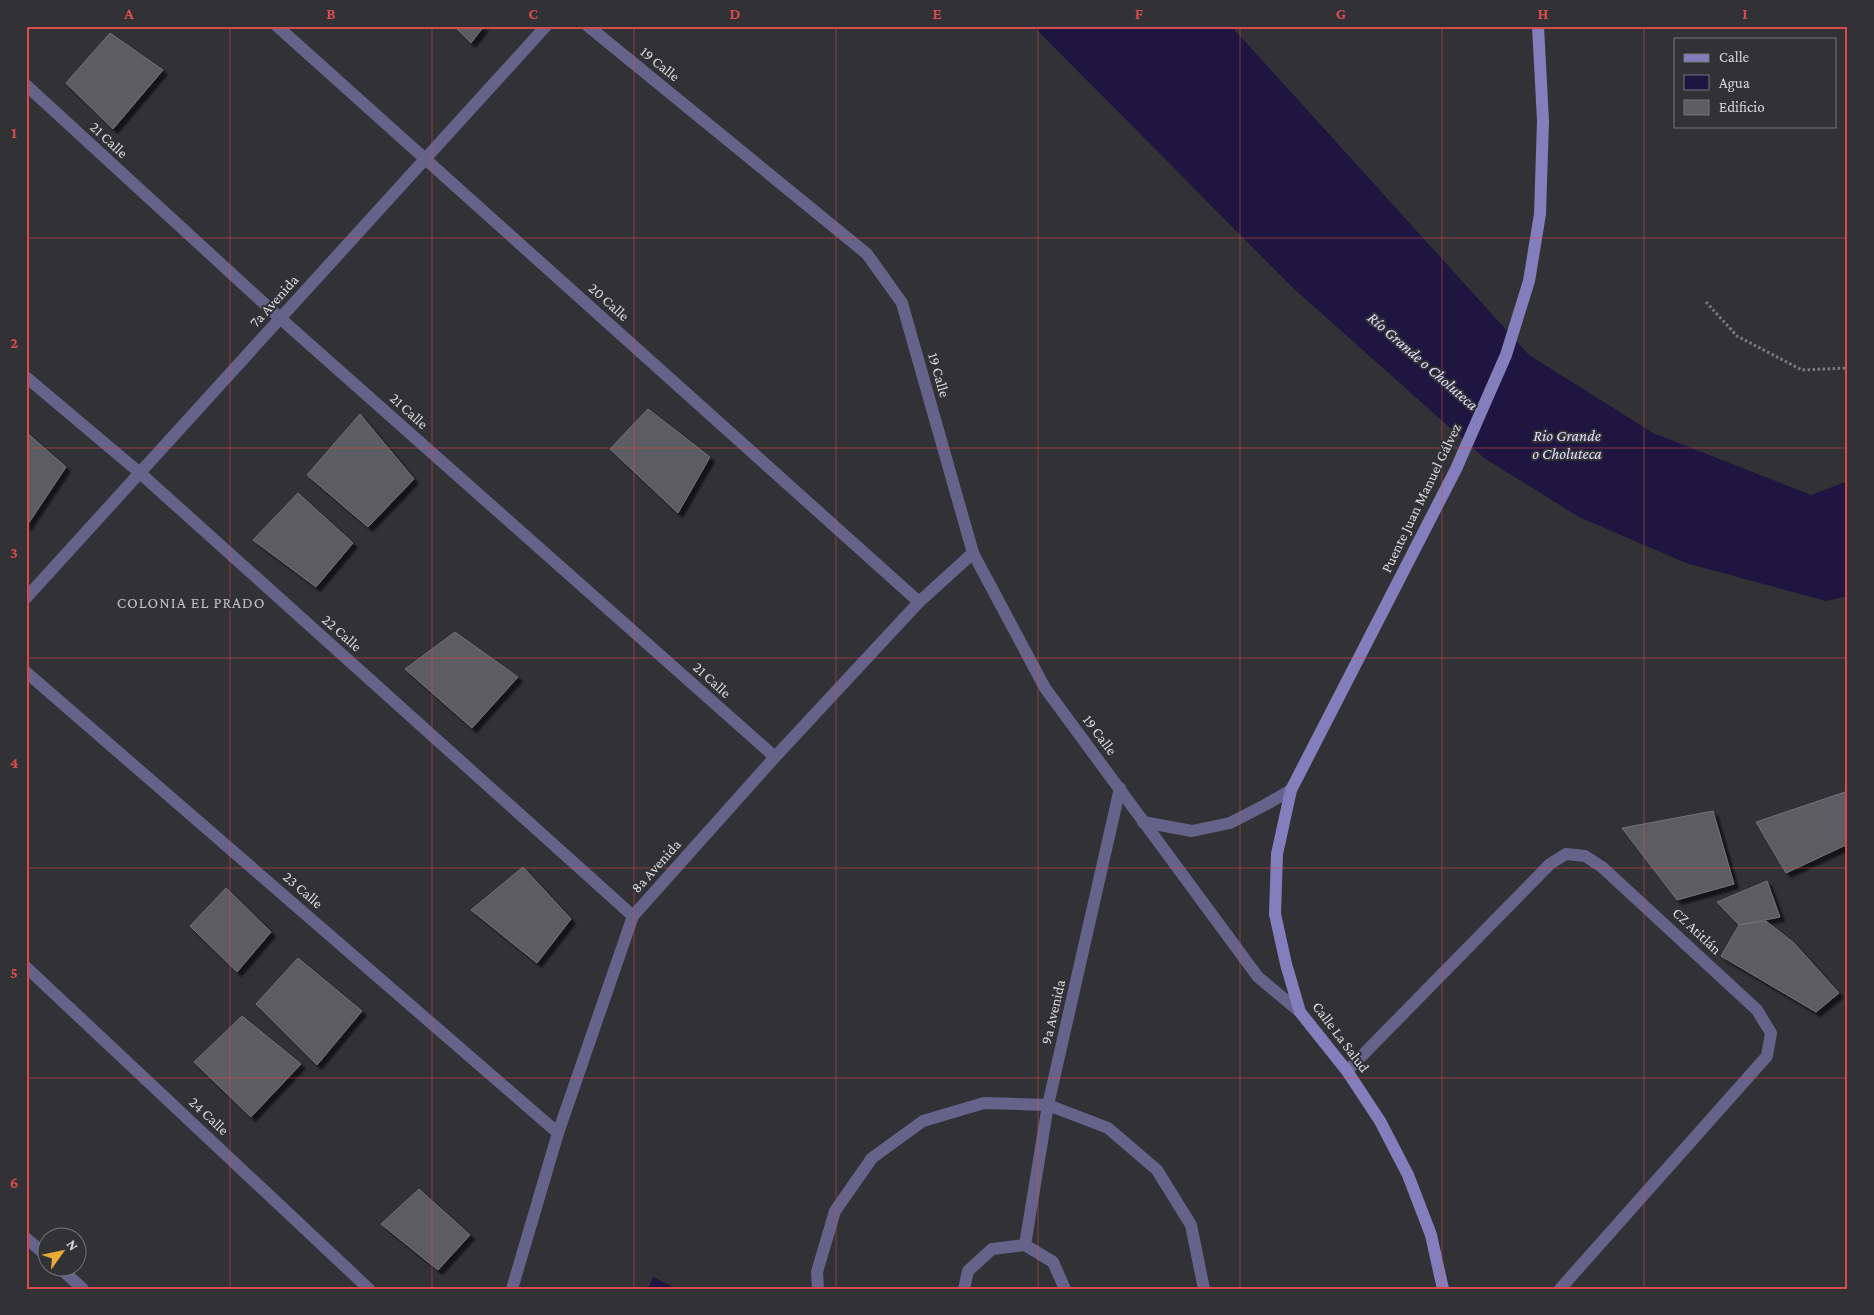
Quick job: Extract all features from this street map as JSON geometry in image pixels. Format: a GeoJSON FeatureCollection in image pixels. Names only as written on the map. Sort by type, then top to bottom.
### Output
{"type":"FeatureCollection","features":[{"type":"Feature","properties":{"kind":"main road","name":"Puente Juan Manuel Gálvez"},"geometry":{"type":"LineString","coordinates":[[1291,790],[1456,469],[1506,355],[1529,282],[1540,214],[1543,121],[1538,26]]}},
{"type":"Feature","properties":{"kind":"main road","name":"Calle La Salud"},"geometry":{"type":"LineString","coordinates":[[1291,790],[1277,854],[1276,914],[1286,964],[1300,1012],[1347,1071],[1380,1121],[1408,1175],[1431,1235],[1443,1289]]}},
{"type":"Feature","properties":{"kind":"street","name":"20 Calle"},"geometry":{"type":"LineString","coordinates":[[277,26],[919,602]]}},
{"type":"Feature","properties":{"kind":"street","name":"7a Avenida"},"geometry":{"type":"LineString","coordinates":[[26,598],[546,26]]}},
{"type":"Feature","properties":{"kind":"street","name":"19 Calle"},"geometry":{"type":"LineString","coordinates":[[588,26],[867,254],[902,303],[973,552],[1045,688],[1258,977],[1300,1012]]}},
{"type":"Feature","properties":{"kind":"street","name":"21 Calle"},"geometry":{"type":"LineString","coordinates":[[26,85],[280,319],[775,757]]}},
{"type":"Feature","properties":{"kind":"street","name":"22 Calle"},"geometry":{"type":"LineString","coordinates":[[26,377],[140,473],[633,916]]}},
{"type":"Feature","properties":{"kind":"street","name":"8a Avenida"},"geometry":{"type":"LineString","coordinates":[[512,1289],[558,1133],[633,916],[775,757],[919,602],[973,552]]}},
{"type":"Feature","properties":{"kind":"street","name":"23 Calle"},"geometry":{"type":"LineString","coordinates":[[26,672],[558,1133]]}},
{"type":"Feature","properties":{"kind":"street","name":"9a Avenida"},"geometry":{"type":"LineString","coordinates":[[1024,1245],[1048,1105],[1120,788]]}},
{"type":"Feature","properties":{"kind":"street"},"geometry":{"type":"LineString","coordinates":[[1143,822],[1192,831],[1230,823],[1291,790]]}},
{"type":"Feature","properties":{"kind":"street","name":"CZ Atitlán"},"geometry":{"type":"LineString","coordinates":[[1347,1071],[1550,864],[1566,854],[1585,856],[1602,867],[1757,1010],[1771,1033],[1767,1056],[1560,1289]]}},
{"type":"Feature","properties":{"kind":"street","name":"24 Calle"},"geometry":{"type":"LineString","coordinates":[[26,967],[369,1289]]}},
{"type":"Feature","properties":{"kind":"street"},"geometry":{"type":"LineString","coordinates":[[818,1289],[817,1272],[834,1211],[872,1158],[923,1121],[984,1103],[1048,1105],[1108,1128],[1157,1170],[1191,1225],[1204,1289]]}},
{"type":"Feature","properties":{"kind":"street"},"geometry":{"type":"LineString","coordinates":[[26,1238],[38,1248]]}},
{"type":"Feature","properties":{"kind":"street"},"geometry":{"type":"LineString","coordinates":[[964,1289],[968,1270],[992,1249],[1024,1245],[1053,1262],[1065,1289]]}},
{"type":"Feature","properties":{"kind":"street"},"geometry":{"type":"LineString","coordinates":[[71,1278],[83,1289]]}},
{"type":"Feature","properties":{"kind":"path"},"geometry":{"type":"LineString","coordinates":[[1706,302],[1737,336],[1802,370],[1848,368]]}},
{"type":"Feature","properties":{"kind":"water"},"geometry":{"type":"Polygon","coordinates":[[[1033,26],[1231,26],[1529,355],[1653,433],[1811,495],[1848,481],[1848,596],[1826,601],[1686,563],[1579,517],[1484,458],[1292,287],[1033,26]]]}},
{"type":"Feature","properties":{"kind":"water"},"geometry":{"type":"Polygon","coordinates":[[[653,1277],[677,1289],[648,1289],[653,1277]]]}},
{"type":"Feature","properties":{"kind":"building"},"geometry":{"type":"Polygon","coordinates":[[[454,26],[484,26],[471,43],[454,26]]]}},
{"type":"Feature","properties":{"kind":"building"},"geometry":{"type":"Polygon","coordinates":[[[110,33],[163,70],[113,129],[66,83],[110,33]]]}},
{"type":"Feature","properties":{"kind":"building"},"geometry":{"type":"Polygon","coordinates":[[[648,409],[710,457],[678,513],[610,449],[648,409]]]}},
{"type":"Feature","properties":{"kind":"building"},"geometry":{"type":"Polygon","coordinates":[[[360,414],[414,479],[368,527],[307,475],[360,414]]]}},
{"type":"Feature","properties":{"kind":"building"},"geometry":{"type":"Polygon","coordinates":[[[26,432],[66,467],[26,527],[26,432]]]}},
{"type":"Feature","properties":{"kind":"building"},"geometry":{"type":"Polygon","coordinates":[[[298,493],[353,543],[316,587],[253,540],[298,493]]]}},
{"type":"Feature","properties":{"kind":"building"},"geometry":{"type":"Polygon","coordinates":[[[455,632],[518,677],[472,728],[405,669],[455,632]]]}},
{"type":"Feature","properties":{"kind":"building"},"geometry":{"type":"Polygon","coordinates":[[[1848,791],[1848,844],[1786,873],[1756,822],[1848,791]]]}},
{"type":"Feature","properties":{"kind":"building"},"geometry":{"type":"Polygon","coordinates":[[[1713,811],[1734,884],[1677,900],[1622,828],[1713,811]]]}},
{"type":"Feature","properties":{"kind":"building"},"geometry":{"type":"Polygon","coordinates":[[[523,867],[571,919],[537,963],[471,910],[523,867]]]}},
{"type":"Feature","properties":{"kind":"building"},"geometry":{"type":"Polygon","coordinates":[[[1767,881],[1780,917],[1739,925],[1717,902],[1767,881]]]}},
{"type":"Feature","properties":{"kind":"building"},"geometry":{"type":"Polygon","coordinates":[[[226,888],[271,932],[237,972],[190,926],[226,888]]]}},
{"type":"Feature","properties":{"kind":"building"},"geometry":{"type":"Polygon","coordinates":[[[1766,921],[1794,943],[1839,993],[1816,1012],[1721,956],[1739,925],[1766,921]]]}},
{"type":"Feature","properties":{"kind":"building"},"geometry":{"type":"Polygon","coordinates":[[[298,958],[362,1011],[317,1065],[256,1004],[298,958]]]}},
{"type":"Feature","properties":{"kind":"building"},"geometry":{"type":"Polygon","coordinates":[[[242,1016],[301,1064],[251,1117],[194,1062],[242,1016]]]}},
{"type":"Feature","properties":{"kind":"building"},"geometry":{"type":"Polygon","coordinates":[[[419,1189],[470,1235],[438,1270],[381,1224],[419,1189]]]}},
{"type":"Feature","properties":{"kind":"district","name":"COLONIA EL PRADO"},"geometry":{"type":"Point","coordinates":[191,602]}},
{"type":"Feature","properties":{"kind":"water label","name":"Río Grande o Choluteca"},"geometry":{"type":"Point","coordinates":[1423,361]}},
{"type":"Feature","properties":{"kind":"water label","name":"Rio Grande o Choluteca"},"geometry":{"type":"Point","coordinates":[1567,444]}}]}
